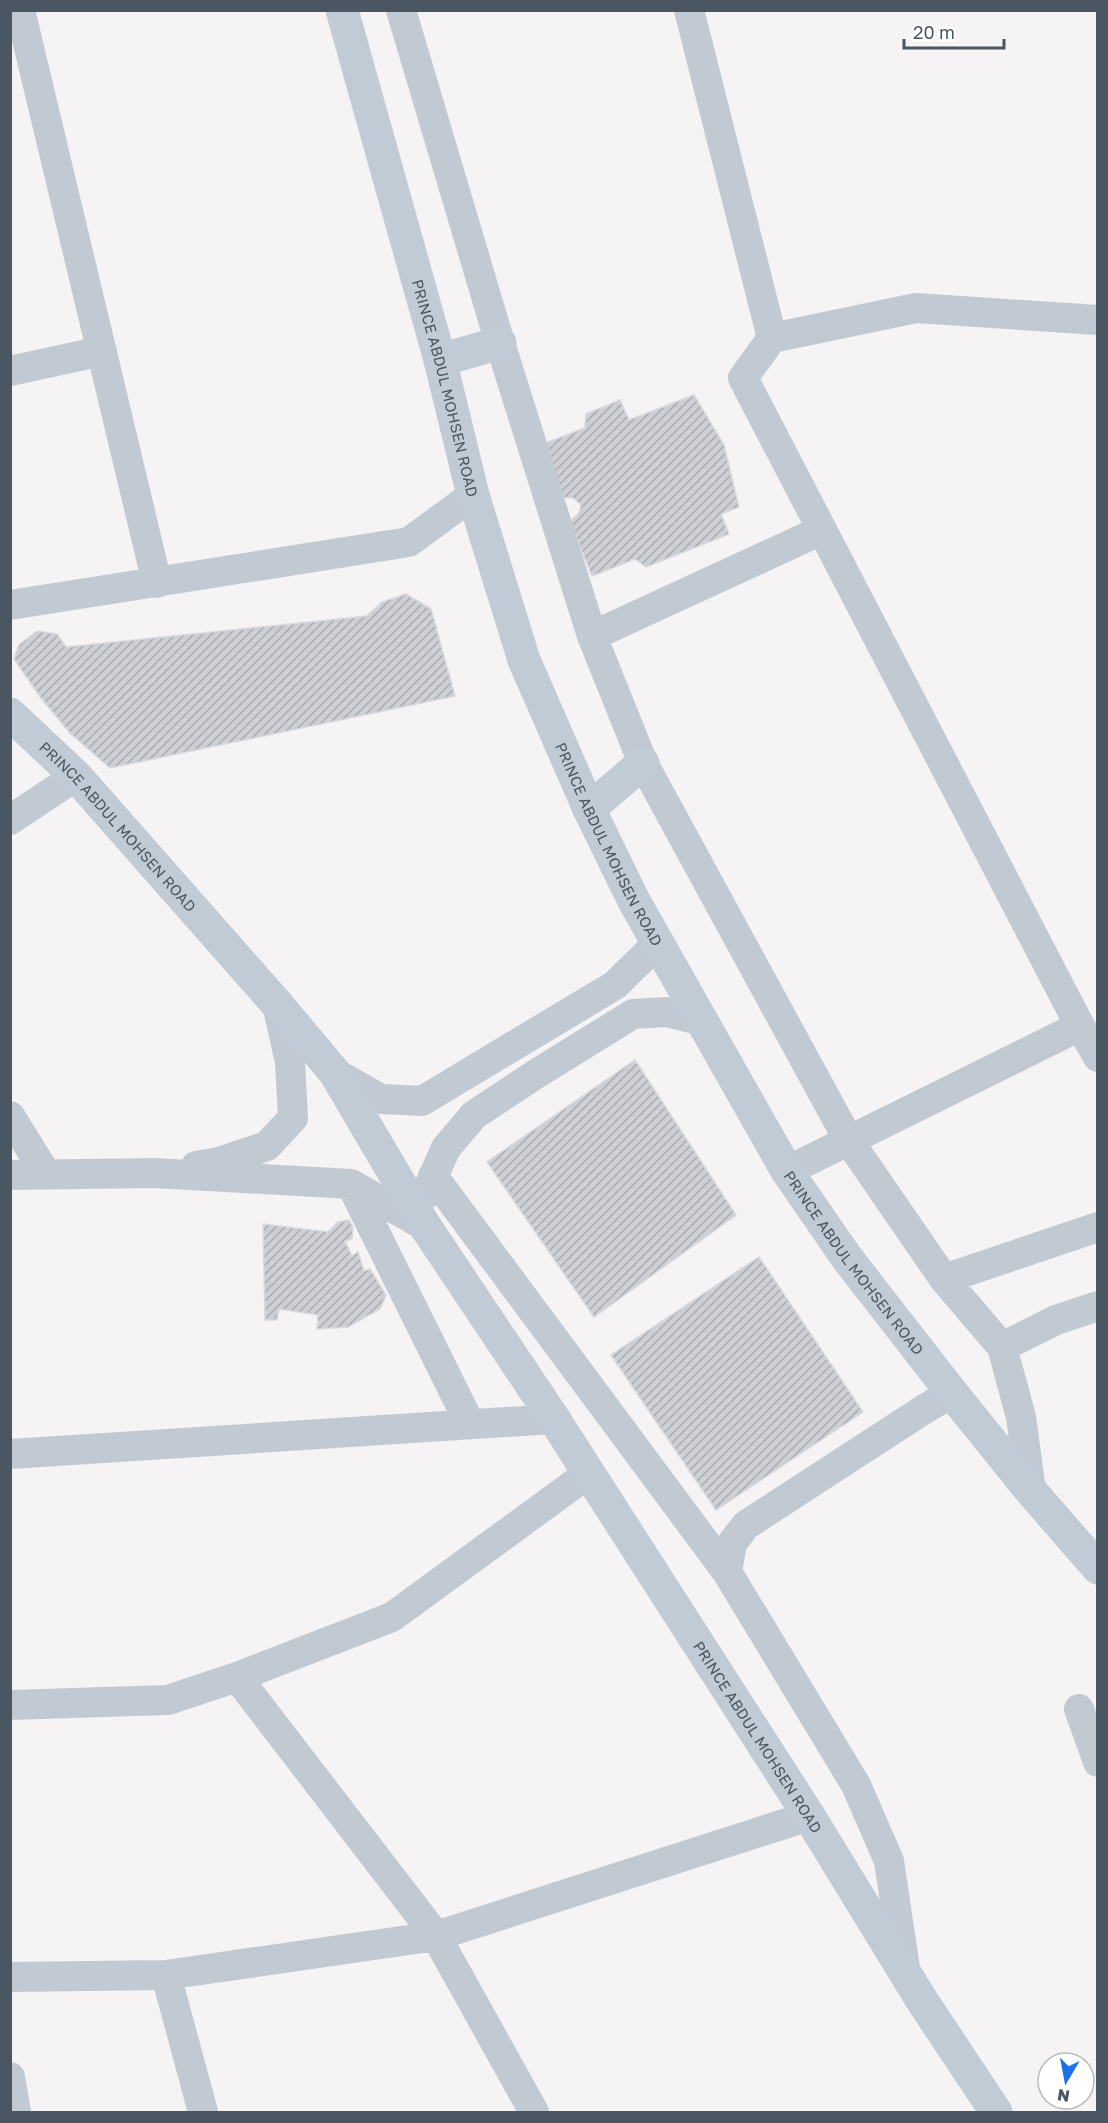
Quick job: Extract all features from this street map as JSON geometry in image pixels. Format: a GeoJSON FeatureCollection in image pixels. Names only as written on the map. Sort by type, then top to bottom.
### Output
{"type":"FeatureCollection","features":[{"type":"Feature","properties":{"kind":"main road","name":"PRINCE ABDUL MOHSEN ROAD"},"geometry":{"type":"LineString","coordinates":[[342,10],[440,360],[473,495],[524,660],[589,809],[634,901],[787,1171],[847,1258],[952,1393],[1031,1491],[1098,1568]]}},
{"type":"Feature","properties":{"kind":"main road"},"geometry":{"type":"LineString","coordinates":[[440,360],[500,343]]}},
{"type":"Feature","properties":{"kind":"main road","name":"PRINCE ABDUL MOHSEN ROAD"},"geometry":{"type":"LineString","coordinates":[[10,714],[76,776],[277,1004],[335,1074],[422,1220],[589,1473],[809,1816],[907,1976],[996,2112]]}},
{"type":"Feature","properties":{"kind":"main road"},"geometry":{"type":"LineString","coordinates":[[589,809],[643,763]]}},
{"type":"Feature","properties":{"kind":"street"},"geometry":{"type":"LineString","coordinates":[[20,10],[157,583]]}},
{"type":"Feature","properties":{"kind":"street"},"geometry":{"type":"LineString","coordinates":[[401,10],[500,343],[592,636],[643,763],[849,1141],[944,1279],[1002,1347],[1021,1417],[1031,1491]]}},
{"type":"Feature","properties":{"kind":"street"},"geometry":{"type":"LineString","coordinates":[[689,10],[772,338]]}},
{"type":"Feature","properties":{"kind":"street"},"geometry":{"type":"LineString","coordinates":[[1098,320],[916,308],[772,338],[743,378],[1098,1057]]}},
{"type":"Feature","properties":{"kind":"street"},"geometry":{"type":"LineString","coordinates":[[10,371],[102,351]]}},
{"type":"Feature","properties":{"kind":"street"},"geometry":{"type":"LineString","coordinates":[[10,605],[409,542],[473,495]]}},
{"type":"Feature","properties":{"kind":"street"},"geometry":{"type":"LineString","coordinates":[[592,636],[822,530]]}},
{"type":"Feature","properties":{"kind":"street"},"geometry":{"type":"LineString","coordinates":[[10,820],[76,776]]}},
{"type":"Feature","properties":{"kind":"street"},"geometry":{"type":"LineString","coordinates":[[335,1074],[381,1099],[422,1101],[615,985],[659,942]]}},
{"type":"Feature","properties":{"kind":"street"},"geometry":{"type":"LineString","coordinates":[[154,1173],[219,1162],[267,1146],[293,1118],[290,1062],[277,1004]]}},
{"type":"Feature","properties":{"kind":"street"},"geometry":{"type":"LineString","coordinates":[[10,1175],[154,1173],[351,1184],[422,1220],[433,1176],[446,1148],[474,1115],[633,1014],[666,1012],[703,1021]]}},
{"type":"Feature","properties":{"kind":"street"},"geometry":{"type":"LineString","coordinates":[[787,1171],[1080,1026]]}},
{"type":"Feature","properties":{"kind":"street"},"geometry":{"type":"LineString","coordinates":[[10,1116],[46,1174]]}},
{"type":"Feature","properties":{"kind":"street"},"geometry":{"type":"LineString","coordinates":[[433,1176],[727,1572],[856,1785],[889,1861],[907,1976]]}},
{"type":"Feature","properties":{"kind":"street"},"geometry":{"type":"LineString","coordinates":[[351,1184],[470,1424]]}},
{"type":"Feature","properties":{"kind":"street"},"geometry":{"type":"LineString","coordinates":[[944,1279],[1098,1227]]}},
{"type":"Feature","properties":{"kind":"street"},"geometry":{"type":"LineString","coordinates":[[1002,1347],[1056,1320],[1098,1306]]}},
{"type":"Feature","properties":{"kind":"street"},"geometry":{"type":"LineString","coordinates":[[727,1572],[732,1543],[746,1525],[952,1393]]}},
{"type":"Feature","properties":{"kind":"street"},"geometry":{"type":"LineString","coordinates":[[10,1454],[554,1419]]}},
{"type":"Feature","properties":{"kind":"street"},"geometry":{"type":"LineString","coordinates":[[10,1705],[168,1700],[237,1677],[392,1617],[589,1473]]}},
{"type":"Feature","properties":{"kind":"street"},"geometry":{"type":"LineString","coordinates":[[237,1677],[436,1936],[524,2110]]}},
{"type":"Feature","properties":{"kind":"street"},"geometry":{"type":"LineString","coordinates":[[1079,1709],[1098,1762]]}},
{"type":"Feature","properties":{"kind":"street"},"geometry":{"type":"LineString","coordinates":[[10,1977],[166,1975],[436,1936],[809,1816]]}},
{"type":"Feature","properties":{"kind":"street"},"geometry":{"type":"LineString","coordinates":[[166,1975],[203,2112]]}},
{"type":"Feature","properties":{"kind":"street"},"geometry":{"type":"LineString","coordinates":[[10,2077],[16,2112]]}},
{"type":"Feature","properties":{"kind":"building"},"geometry":{"type":"Polygon","coordinates":[[[694,395],[724,445],[739,507],[721,514],[729,534],[646,567],[635,559],[592,576],[570,522],[579,513],[581,505],[573,498],[560,497],[540,445],[585,428],[586,414],[620,400],[629,420],[694,395]]]}},
{"type":"Feature","properties":{"kind":"building"},"geometry":{"type":"Polygon","coordinates":[[[406,594],[431,609],[455,696],[110,768],[70,733],[41,698],[14,659],[19,645],[37,631],[57,634],[66,647],[367,616],[382,602],[406,594]]]}},
{"type":"Feature","properties":{"kind":"building"},"geometry":{"type":"Polygon","coordinates":[[[635,1060],[736,1215],[594,1317],[487,1162],[635,1060]]]}},
{"type":"Feature","properties":{"kind":"building"},"geometry":{"type":"Polygon","coordinates":[[[349,1220],[353,1227],[352,1239],[345,1241],[352,1256],[358,1252],[364,1271],[370,1269],[386,1295],[380,1309],[348,1327],[317,1329],[318,1315],[279,1309],[277,1320],[265,1320],[263,1224],[328,1232],[338,1222],[349,1220]]]}},
{"type":"Feature","properties":{"kind":"building"},"geometry":{"type":"Polygon","coordinates":[[[759,1257],[863,1412],[716,1510],[611,1355],[759,1257]]]}}]}
